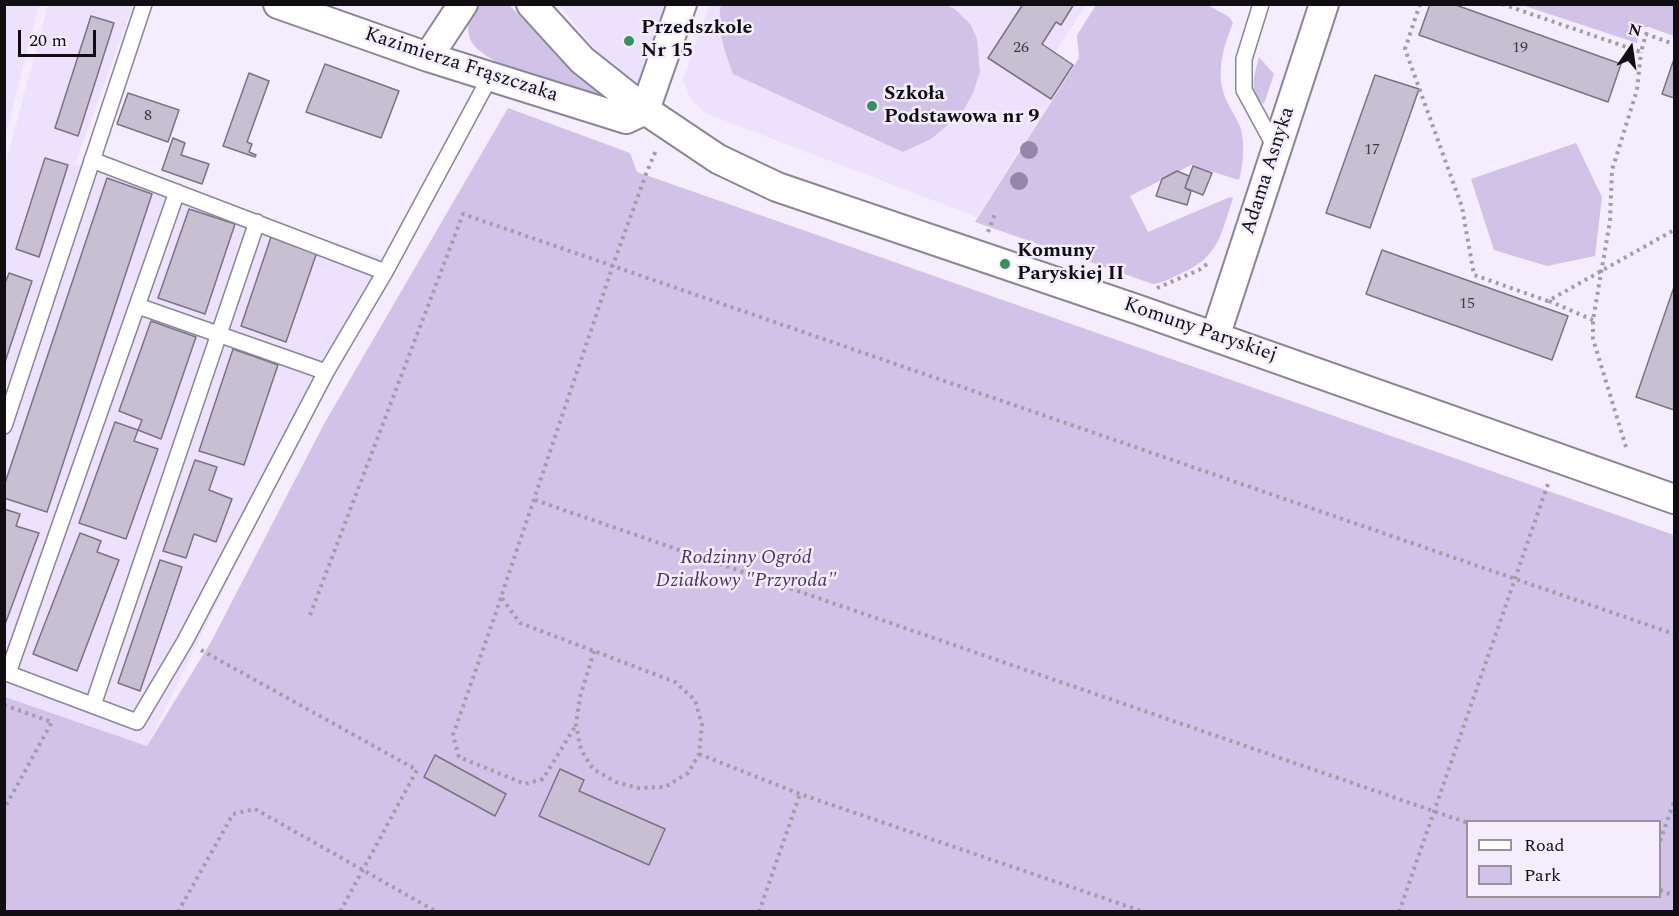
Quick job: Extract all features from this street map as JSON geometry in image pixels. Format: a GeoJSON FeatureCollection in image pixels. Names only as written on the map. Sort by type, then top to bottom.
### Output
{"type":"FeatureCollection","features":[{"type":"Feature","properties":{"kind":"street","name":"Kazimierza Frąszczaka"},"geometry":{"type":"LineString","coordinates":[[278,4],[428,57],[626,119],[645,110]]}},
{"type":"Feature","properties":{"kind":"street"},"geometry":{"type":"LineString","coordinates":[[428,57],[463,4]]}},
{"type":"Feature","properties":{"kind":"street","name":"Komuny Paryskiej"},"geometry":{"type":"LineString","coordinates":[[531,4],[582,60],[645,110],[718,159],[777,187],[1128,306],[1674,499]]}},
{"type":"Feature","properties":{"kind":"street"},"geometry":{"type":"LineString","coordinates":[[645,110],[682,4]]}},
{"type":"Feature","properties":{"kind":"street","name":"Adama Asnyka"},"geometry":{"type":"LineString","coordinates":[[1215,337],[1324,4]]}},
{"type":"Feature","properties":{"kind":"lane"},"geometry":{"type":"LineString","coordinates":[[4,426],[144,4]]}},
{"type":"Feature","properties":{"kind":"lane"},"geometry":{"type":"LineString","coordinates":[[1261,4],[1244,59],[1244,90],[1276,149]]}},
{"type":"Feature","properties":{"kind":"lane"},"geometry":{"type":"LineString","coordinates":[[177,192],[6,673],[137,722],[185,641],[326,372],[385,272],[490,76]]}},
{"type":"Feature","properties":{"kind":"lane"},"geometry":{"type":"LineString","coordinates":[[92,160],[385,272]]}},
{"type":"Feature","properties":{"kind":"lane"},"geometry":{"type":"LineString","coordinates":[[93,705],[257,222]]}},
{"type":"Feature","properties":{"kind":"lane"},"geometry":{"type":"LineString","coordinates":[[138,306],[326,372]]}},
{"type":"Feature","properties":{"kind":"path"},"geometry":{"type":"LineString","coordinates":[[1420,4],[1406,49],[1462,207],[1474,275],[1548,301],[1593,320]]}},
{"type":"Feature","properties":{"kind":"path"},"geometry":{"type":"LineString","coordinates":[[1503,4],[1641,52]]}},
{"type":"Feature","properties":{"kind":"path"},"geometry":{"type":"LineString","coordinates":[[1626,447],[1593,339],[1593,320],[1610,221],[1612,170],[1637,90],[1641,52],[1646,34],[1674,44]]}},
{"type":"Feature","properties":{"kind":"path"},"geometry":{"type":"LineString","coordinates":[[576,725],[543,779],[525,784],[459,757],[453,735],[646,174]]}},
{"type":"Feature","properties":{"kind":"path"},"geometry":{"type":"LineString","coordinates":[[310,615],[463,214],[1674,634]]}},
{"type":"Feature","properties":{"kind":"path"},"geometry":{"type":"LineString","coordinates":[[978,230],[988,233],[995,214]]}},
{"type":"Feature","properties":{"kind":"path"},"geometry":{"type":"LineString","coordinates":[[1548,301],[1674,230]]}},
{"type":"Feature","properties":{"kind":"path"},"geometry":{"type":"LineString","coordinates":[[1155,289],[1198,270],[1213,260]]}},
{"type":"Feature","properties":{"kind":"path"},"geometry":{"type":"LineString","coordinates":[[1399,912],[1545,490]]}},
{"type":"Feature","properties":{"kind":"path"},"geometry":{"type":"LineString","coordinates":[[535,500],[1466,823]]}},
{"type":"Feature","properties":{"kind":"path"},"geometry":{"type":"LineString","coordinates":[[501,597],[520,623],[594,651],[675,682],[694,700],[702,725],[699,754],[688,773],[665,787],[638,788],[616,782],[593,768],[581,750],[576,725],[580,697],[594,651]]}},
{"type":"Feature","properties":{"kind":"path"},"geometry":{"type":"LineString","coordinates":[[204,652],[417,770],[340,912]]}},
{"type":"Feature","properties":{"kind":"path"},"geometry":{"type":"LineString","coordinates":[[4,705],[52,722],[4,808]]}},
{"type":"Feature","properties":{"kind":"path"},"geometry":{"type":"LineString","coordinates":[[699,754],[800,794],[1144,912]]}},
{"type":"Feature","properties":{"kind":"path"},"geometry":{"type":"LineString","coordinates":[[759,912],[800,794]]}},
{"type":"Feature","properties":{"kind":"path"},"geometry":{"type":"LineString","coordinates":[[1661,837],[1674,802]]}},
{"type":"Feature","properties":{"kind":"path"},"geometry":{"type":"LineString","coordinates":[[178,912],[232,814],[255,809],[437,912]]}},
{"type":"Feature","properties":{"kind":"shaded area"},"geometry":{"type":"Polygon","coordinates":[[[4,5],[39,5],[5,137],[4,5]]]}},
{"type":"Feature","properties":{"kind":"shaded area"},"geometry":{"type":"Polygon","coordinates":[[[48,5],[133,5],[75,164],[386,258],[147,746],[5,697],[4,170],[48,5]]]}},
{"type":"Feature","properties":{"kind":"shaded area","name":"Przedszkole Nr 15"},"geometry":{"type":"Polygon","coordinates":[[[559,5],[682,5],[645,110],[559,5]]]}},
{"type":"Feature","properties":{"kind":"shaded area","name":"Szkoła Podstawowa nr 9"},"geometry":{"type":"Polygon","coordinates":[[[709,5],[1086,5],[1055,53],[1073,65],[977,217],[705,113],[690,99],[683,79],[709,5]]]}},
{"type":"Feature","properties":{"kind":"green space"},"geometry":{"type":"Polygon","coordinates":[[[480,5],[509,5],[561,57],[615,100],[537,78],[496,61],[480,51],[471,41],[468,28],[471,15],[480,5]]]}},
{"type":"Feature","properties":{"kind":"green space"},"geometry":{"type":"Polygon","coordinates":[[[721,5],[945,5],[955,9],[971,25],[977,39],[980,72],[973,93],[962,113],[931,139],[903,152],[733,74],[720,31],[721,5]]]}},
{"type":"Feature","properties":{"kind":"green space"},"geometry":{"type":"Polygon","coordinates":[[[1096,5],[1208,5],[1229,17],[1233,23],[1224,48],[1221,82],[1242,135],[1243,155],[1239,180],[1191,165],[1130,196],[1148,232],[1230,197],[1233,198],[1217,244],[1211,252],[1193,267],[1153,284],[975,222],[1079,58],[1077,35],[1096,5]]]}},
{"type":"Feature","properties":{"kind":"green space"},"geometry":{"type":"Polygon","coordinates":[[[1522,5],[1674,5],[1674,36],[1649,27],[1640,27],[1637,43],[1522,5]]]}},
{"type":"Feature","properties":{"kind":"green space"},"geometry":{"type":"Polygon","coordinates":[[[1259,57],[1274,74],[1264,104],[1255,94],[1254,89],[1254,76],[1259,57]]]}},
{"type":"Feature","properties":{"kind":"green space","name":"Rodzinny Ogród Działkowy \"Przyroda\""},"geometry":{"type":"Polygon","coordinates":[[[508,108],[630,153],[637,172],[1674,535],[1674,911],[5,912],[5,697],[147,746],[211,642],[324,424],[508,108]]]}},
{"type":"Feature","properties":{"kind":"green space"},"geometry":{"type":"Polygon","coordinates":[[[1576,143],[1602,197],[1595,256],[1547,266],[1494,250],[1471,179],[1576,143]]]}},
{"type":"Feature","properties":{"kind":"building"},"geometry":{"type":"Polygon","coordinates":[[[1023,4],[1074,4],[1061,25],[1056,22],[1042,44],[1073,65],[1051,99],[988,58],[1023,4]]]}},
{"type":"Feature","properties":{"kind":"building"},"geometry":{"type":"Polygon","coordinates":[[[1430,4],[1453,4],[1621,64],[1608,102],[1419,35],[1430,4]]]}},
{"type":"Feature","properties":{"kind":"building"},"geometry":{"type":"Polygon","coordinates":[[[91,16],[114,23],[78,136],[55,128],[91,16]]]}},
{"type":"Feature","properties":{"kind":"building"},"geometry":{"type":"Polygon","coordinates":[[[1674,59],[1674,98],[1662,94],[1674,59]]]}},
{"type":"Feature","properties":{"kind":"building"},"geometry":{"type":"Polygon","coordinates":[[[325,64],[399,91],[381,138],[306,112],[325,64]]]}},
{"type":"Feature","properties":{"kind":"building"},"geometry":{"type":"Polygon","coordinates":[[[249,73],[269,81],[247,142],[252,144],[249,152],[256,155],[255,157],[223,146],[249,73]]]}},
{"type":"Feature","properties":{"kind":"building"},"geometry":{"type":"Polygon","coordinates":[[[1375,75],[1419,89],[1370,228],[1326,213],[1375,75]]]}},
{"type":"Feature","properties":{"kind":"building"},"geometry":{"type":"Polygon","coordinates":[[[128,93],[179,110],[168,142],[117,124],[128,93]]]}},
{"type":"Feature","properties":{"kind":"building"},"geometry":{"type":"Polygon","coordinates":[[[173,138],[185,143],[181,155],[209,164],[202,184],[162,170],[173,138]]]}},
{"type":"Feature","properties":{"kind":"building"},"geometry":{"type":"Polygon","coordinates":[[[45,158],[68,165],[39,257],[16,249],[45,158]]]}},
{"type":"Feature","properties":{"kind":"building"},"geometry":{"type":"Polygon","coordinates":[[[1193,166],[1212,173],[1203,195],[1185,188],[1193,166]]]}},
{"type":"Feature","properties":{"kind":"building"},"geometry":{"type":"Polygon","coordinates":[[[1177,171],[1189,176],[1185,188],[1191,191],[1187,205],[1156,196],[1162,179],[1177,171]]]}},
{"type":"Feature","properties":{"kind":"building"},"geometry":{"type":"Polygon","coordinates":[[[107,178],[152,194],[47,512],[4,498],[4,486],[107,178]]]}},
{"type":"Feature","properties":{"kind":"building"},"geometry":{"type":"Polygon","coordinates":[[[189,209],[235,224],[205,314],[158,298],[189,209]]]}},
{"type":"Feature","properties":{"kind":"building"},"geometry":{"type":"Polygon","coordinates":[[[271,237],[317,252],[286,342],[241,326],[271,237]]]}},
{"type":"Feature","properties":{"kind":"building"},"geometry":{"type":"Polygon","coordinates":[[[1382,250],[1568,316],[1552,360],[1366,294],[1382,250]]]}},
{"type":"Feature","properties":{"kind":"building"},"geometry":{"type":"Polygon","coordinates":[[[9,273],[32,281],[4,365],[4,286],[9,273]]]}},
{"type":"Feature","properties":{"kind":"building"},"geometry":{"type":"Polygon","coordinates":[[[1674,287],[1674,410],[1636,397],[1674,287]]]}},
{"type":"Feature","properties":{"kind":"building"},"geometry":{"type":"Polygon","coordinates":[[[151,321],[196,337],[161,439],[138,430],[142,420],[119,411],[151,321]]]}},
{"type":"Feature","properties":{"kind":"building"},"geometry":{"type":"Polygon","coordinates":[[[233,349],[278,365],[244,465],[199,451],[233,349]]]}},
{"type":"Feature","properties":{"kind":"building"},"geometry":{"type":"Polygon","coordinates":[[[115,422],[138,430],[134,441],[158,449],[126,539],[79,523],[115,422]]]}},
{"type":"Feature","properties":{"kind":"building"},"geometry":{"type":"Polygon","coordinates":[[[195,460],[217,467],[209,490],[232,499],[216,542],[194,534],[186,558],[163,551],[195,460]]]}},
{"type":"Feature","properties":{"kind":"building"},"geometry":{"type":"Polygon","coordinates":[[[4,509],[20,514],[16,526],[39,533],[4,627],[4,509]]]}},
{"type":"Feature","properties":{"kind":"building"},"geometry":{"type":"Polygon","coordinates":[[[80,533],[101,541],[97,552],[119,560],[77,671],[33,654],[80,533]]]}},
{"type":"Feature","properties":{"kind":"building"},"geometry":{"type":"Polygon","coordinates":[[[160,560],[182,567],[140,691],[118,683],[160,560]]]}},
{"type":"Feature","properties":{"kind":"building"},"geometry":{"type":"Polygon","coordinates":[[[435,755],[506,794],[495,816],[424,777],[435,755]]]}},
{"type":"Feature","properties":{"kind":"building"},"geometry":{"type":"Polygon","coordinates":[[[560,769],[584,780],[579,791],[665,829],[649,865],[539,816],[560,769]]]}},
{"type":"Feature","properties":{"kind":"place","name":"Przedszkole Nr 15"},"geometry":{"type":"Point","coordinates":[629,41]}},
{"type":"Feature","properties":{"kind":"place","name":"Szkoła Podstawowa nr 9"},"geometry":{"type":"Point","coordinates":[872,106]}},
{"type":"Feature","properties":{"kind":"place","name":"Komuny Paryskiej II"},"geometry":{"type":"Point","coordinates":[1005,264]}}]}
